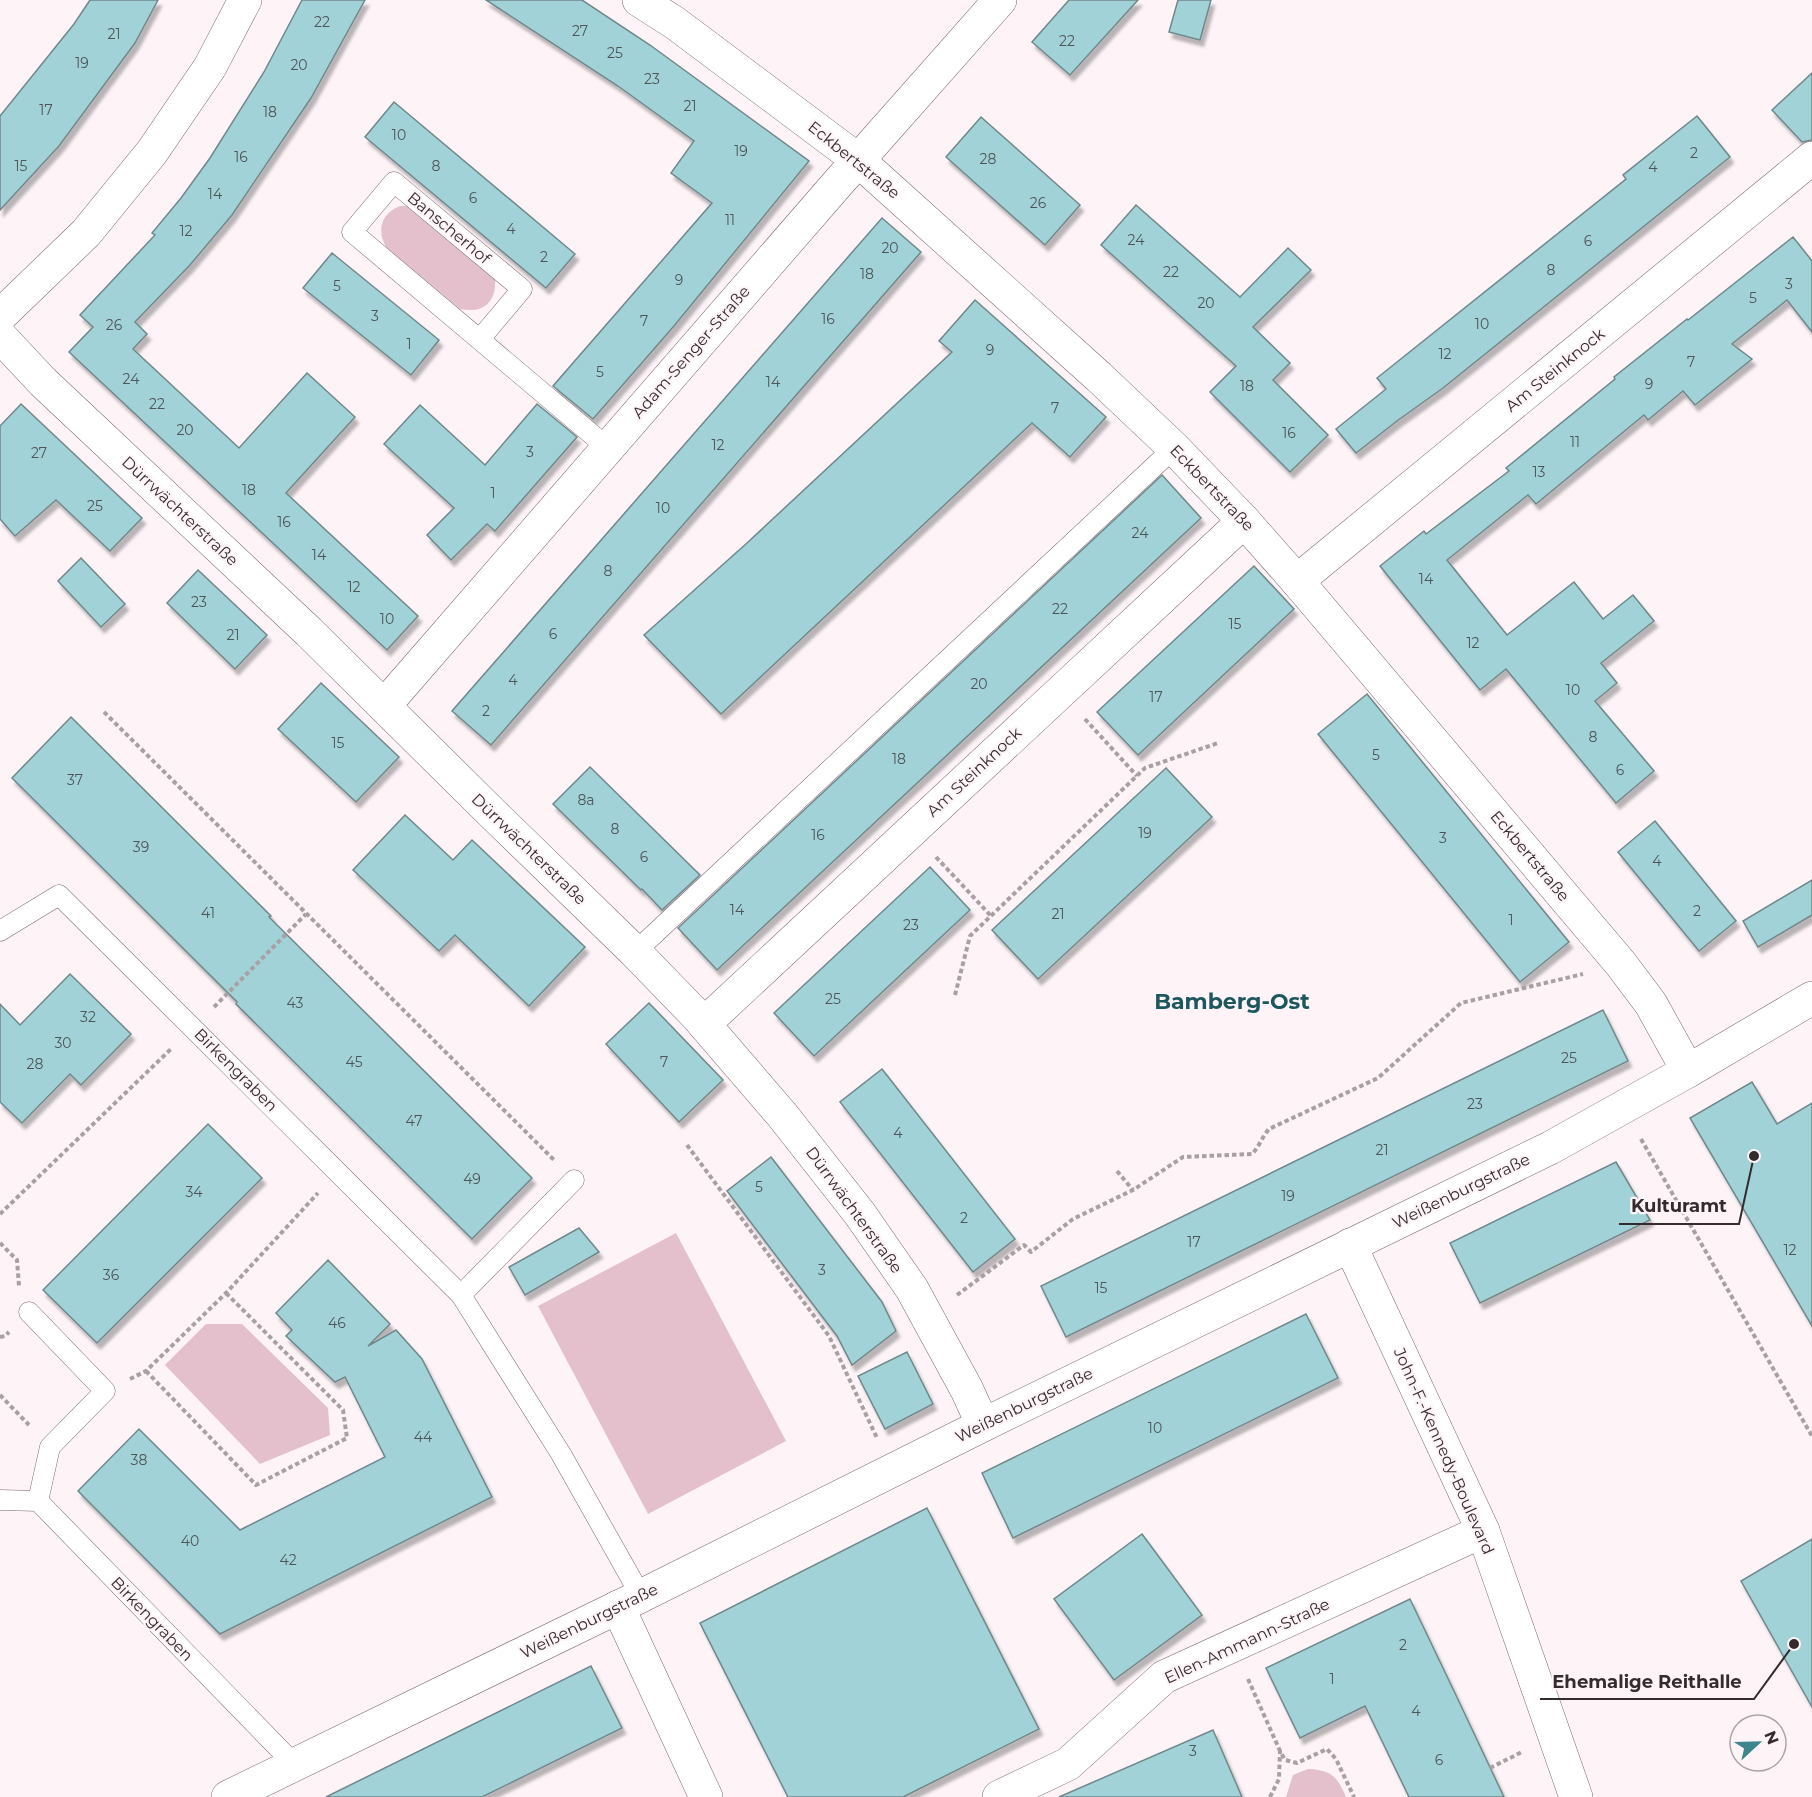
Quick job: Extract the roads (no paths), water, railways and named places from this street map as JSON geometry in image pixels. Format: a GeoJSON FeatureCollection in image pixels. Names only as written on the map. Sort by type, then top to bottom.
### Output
{"type":"FeatureCollection","features":[{"type":"Feature","properties":{"kind":"street"},"geometry":{"type":"LineString","coordinates":[[0,316],[86,233],[152,152],[210,67],[245,0]]}},
{"type":"Feature","properties":{"kind":"street","name":"Eckbertstraße"},"geometry":{"type":"LineString","coordinates":[[639,0],[675,23],[858,160],[1092,369],[1174,448],[1244,520],[1297,581],[1622,964],[1651,1004],[1688,1071]]}},
{"type":"Feature","properties":{"kind":"street","name":"Adam-Senger-Straße"},"geometry":{"type":"LineString","coordinates":[[384,706],[858,160],[1000,0]]}},
{"type":"Feature","properties":{"kind":"street","name":"Am Steinknock"},"geometry":{"type":"LineString","coordinates":[[1297,581],[1812,158]]}},
{"type":"Feature","properties":{"kind":"street","name":"Dürrwächterstraße"},"geometry":{"type":"LineString","coordinates":[[0,336],[43,382],[309,632],[635,952],[704,1024],[783,1116],[860,1214],[912,1289],[967,1390],[983,1425]]}},
{"type":"Feature","properties":{"kind":"street","name":"Am Steinknock"},"geometry":{"type":"LineString","coordinates":[[704,1024],[1244,520]]}},
{"type":"Feature","properties":{"kind":"street","name":"Weißenburgstraße"},"geometry":{"type":"LineString","coordinates":[[228,1797],[1550,1148],[1812,998]]}},
{"type":"Feature","properties":{"kind":"street","name":"John-F.-Kennedy-Boulevard"},"geometry":{"type":"LineString","coordinates":[[1350,1245],[1483,1531],[1576,1797]]}},
{"type":"Feature","properties":{"kind":"street","name":"Ellen-Ammann-Straße"},"geometry":{"type":"LineString","coordinates":[[999,1797],[1068,1764],[1164,1677],[1483,1531]]}},
{"type":"Feature","properties":{"kind":"street"},"geometry":{"type":"LineString","coordinates":[[629,1602],[706,1797]]}},
{"type":"Feature","properties":{"kind":"lane","name":"Banscherhof"},"geometry":{"type":"LineString","coordinates":[[480,339],[522,289],[394,182],[352,232],[608,448]]}},
{"type":"Feature","properties":{"kind":"lane"},"geometry":{"type":"LineString","coordinates":[[635,952],[1174,448]]}},
{"type":"Feature","properties":{"kind":"lane","name":"Birkengraben"},"geometry":{"type":"LineString","coordinates":[[0,931],[59,895],[461,1294],[561,1454],[629,1602]]}},
{"type":"Feature","properties":{"kind":"lane"},"geometry":{"type":"LineString","coordinates":[[461,1294],[574,1180]]}},
{"type":"Feature","properties":{"kind":"lane"},"geometry":{"type":"LineString","coordinates":[[0,1500],[38,1501],[50,1447],[105,1391],[29,1312]]}},
{"type":"Feature","properties":{"kind":"lane","name":"Birkengraben"},"geometry":{"type":"LineString","coordinates":[[38,1501],[294,1764]]}},
{"type":"Feature","properties":{"kind":"place","name":"Kulturamt"},"geometry":{"type":"Point","coordinates":[1754,1156]}},
{"type":"Feature","properties":{"kind":"place","name":"Ehemalige Reithalle"},"geometry":{"type":"Point","coordinates":[1794,1644]}},
{"type":"Feature","properties":{"kind":"district","name":"Bamberg-Ost"},"geometry":{"type":"Point","coordinates":[1232,1001]}}]}
